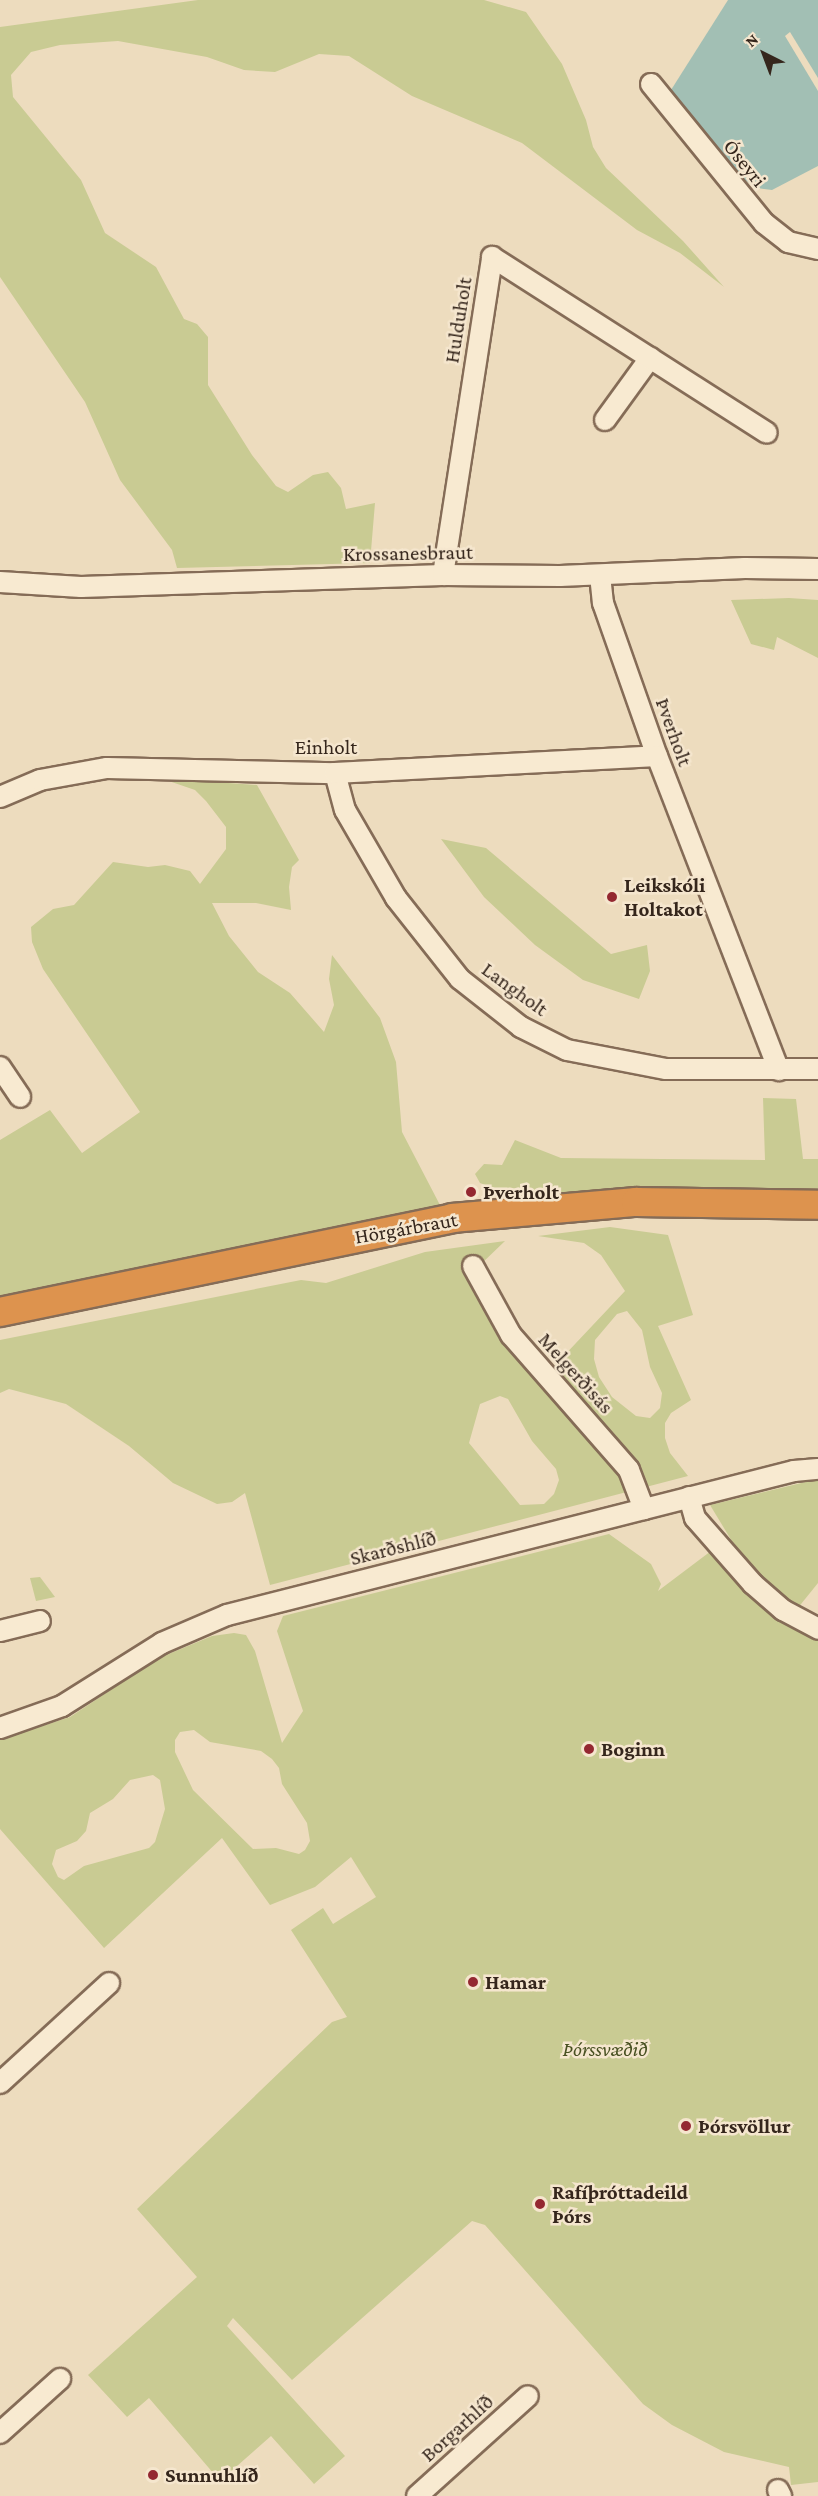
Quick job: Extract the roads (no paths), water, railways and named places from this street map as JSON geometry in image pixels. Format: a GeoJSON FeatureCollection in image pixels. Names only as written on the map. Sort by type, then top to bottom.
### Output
{"type":"FeatureCollection","features":[{"type":"Feature","properties":{"kind":"highway","name":"Hörgárbraut"},"geometry":{"type":"LineString","coordinates":[[0,1312],[452,1218],[636,1202],[818,1205]]}},
{"type":"Feature","properties":{"kind":"street","name":"Óseyri"},"geometry":{"type":"LineString","coordinates":[[651,84],[764,223],[788,242],[818,249]]}},
{"type":"Feature","properties":{"kind":"street","name":"Hulduholt"},"geometry":{"type":"LineString","coordinates":[[443,574],[492,257],[766,433]]}},
{"type":"Feature","properties":{"kind":"street"},"geometry":{"type":"LineString","coordinates":[[605,420],[650,358]]}},
{"type":"Feature","properties":{"kind":"street","name":"Krossanesbraut"},"geometry":{"type":"LineString","coordinates":[[0,582],[81,586],[443,574],[600,575],[745,568],[818,569]]}},
{"type":"Feature","properties":{"kind":"street","name":"Þverholt"},"geometry":{"type":"LineString","coordinates":[[600,575],[603,603],[657,756],[779,1070]]}},
{"type":"Feature","properties":{"kind":"street","name":"Einholt"},"geometry":{"type":"LineString","coordinates":[[0,797],[40,780],[107,768],[335,773],[657,756]]}},
{"type":"Feature","properties":{"kind":"street","name":"Langholt"},"geometry":{"type":"LineString","coordinates":[[335,773],[345,810],[396,898],[460,980],[521,1028],[567,1050],[608,1060],[666,1069],[818,1069]]}},
{"type":"Feature","properties":{"kind":"street"},"geometry":{"type":"LineString","coordinates":[[0,1067],[21,1097]]}},
{"type":"Feature","properties":{"kind":"street","name":"Melgerðisás"},"geometry":{"type":"LineString","coordinates":[[473,1266],[511,1335],[629,1470],[644,1509]]}},
{"type":"Feature","properties":{"kind":"street","name":"Skarðshlíð"},"geometry":{"type":"LineString","coordinates":[[0,1728],[62,1706],[162,1643],[227,1615],[794,1471],[818,1469]]}},
{"type":"Feature","properties":{"kind":"street"},"geometry":{"type":"LineString","coordinates":[[689,1497],[695,1518],[753,1584],[783,1611],[818,1629]]}},
{"type":"Feature","properties":{"kind":"street"},"geometry":{"type":"LineString","coordinates":[[0,1631],[40,1621]]}},
{"type":"Feature","properties":{"kind":"street"},"geometry":{"type":"LineString","coordinates":[[0,2083],[109,1983]]}},
{"type":"Feature","properties":{"kind":"street"},"geometry":{"type":"LineString","coordinates":[[0,2433],[60,2379]]}},
{"type":"Feature","properties":{"kind":"street","name":"Borgarhlíð"},"geometry":{"type":"LineString","coordinates":[[417,2496],[528,2396]]}},
{"type":"Feature","properties":{"kind":"place","name":"Leikskóli Holtakot"},"geometry":{"type":"Point","coordinates":[612,897]}},
{"type":"Feature","properties":{"kind":"place","name":"Þverholt"},"geometry":{"type":"Point","coordinates":[471,1192]}},
{"type":"Feature","properties":{"kind":"place","name":"Boginn"},"geometry":{"type":"Point","coordinates":[589,1749]}},
{"type":"Feature","properties":{"kind":"place","name":"Hamar"},"geometry":{"type":"Point","coordinates":[473,1982]}},
{"type":"Feature","properties":{"kind":"place","name":"Þórsvöllur"},"geometry":{"type":"Point","coordinates":[686,2126]}},
{"type":"Feature","properties":{"kind":"place","name":"Rafíþróttadeild Þórs"},"geometry":{"type":"Point","coordinates":[540,2204]}},
{"type":"Feature","properties":{"kind":"place","name":"Sunnuhlíð"},"geometry":{"type":"Point","coordinates":[153,2475]}},
{"type":"Feature","properties":{"kind":"park label","name":"Þórssvæðið"},"geometry":{"type":"Point","coordinates":[605,2049]}}]}
